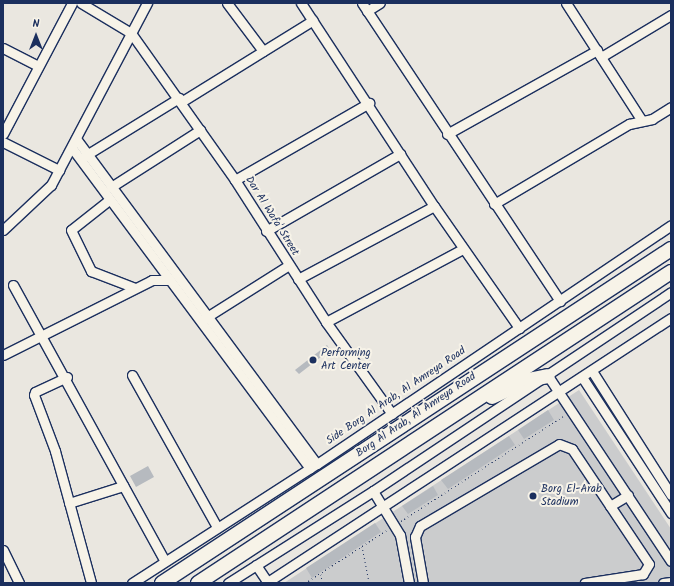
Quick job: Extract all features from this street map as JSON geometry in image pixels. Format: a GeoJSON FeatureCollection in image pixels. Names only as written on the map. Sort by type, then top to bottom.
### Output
{"type":"FeatureCollection","features":[{"type":"Feature","properties":{"kind":"highway","name":"Borg Al Arab, Al Amreya Road"},"geometry":{"type":"LineString","coordinates":[[162,583],[671,249]]}},
{"type":"Feature","properties":{"kind":"highway","name":"Borg Al Arab, Al Amreya Road"},"geometry":{"type":"LineString","coordinates":[[198,583],[671,272]]}},
{"type":"Feature","properties":{"kind":"highway"},"geometry":{"type":"LineString","coordinates":[[462,408],[528,380],[548,376]]}},
{"type":"Feature","properties":{"kind":"street"},"geometry":{"type":"LineString","coordinates":[[3,134],[72,3]]}},
{"type":"Feature","properties":{"kind":"street"},"geometry":{"type":"LineString","coordinates":[[81,3],[131,33]]}},
{"type":"Feature","properties":{"kind":"street"},"geometry":{"type":"LineString","coordinates":[[3,230],[44,194],[77,140],[147,3]]}},
{"type":"Feature","properties":{"kind":"street"},"geometry":{"type":"LineString","coordinates":[[227,3],[263,51]]}},
{"type":"Feature","properties":{"kind":"street"},"geometry":{"type":"LineString","coordinates":[[301,3],[369,104],[434,206],[519,328]]}},
{"type":"Feature","properties":{"kind":"street"},"geometry":{"type":"LineString","coordinates":[[380,3],[365,7],[447,134],[560,301]]}},
{"type":"Feature","properties":{"kind":"street"},"geometry":{"type":"LineString","coordinates":[[566,3],[642,121]]}},
{"type":"Feature","properties":{"kind":"street"},"geometry":{"type":"LineString","coordinates":[[447,134],[671,15]]}},
{"type":"Feature","properties":{"kind":"street"},"geometry":{"type":"LineString","coordinates":[[83,156],[263,51],[313,20]]}},
{"type":"Feature","properties":{"kind":"street","name":"Dar Al Wafa' Street"},"geometry":{"type":"LineString","coordinates":[[131,33],[180,100],[235,180],[266,231],[326,322],[392,414]]}},
{"type":"Feature","properties":{"kind":"street"},"geometry":{"type":"LineString","coordinates":[[3,48],[38,66]]}},
{"type":"Feature","properties":{"kind":"street"},"geometry":{"type":"LineString","coordinates":[[235,180],[369,104]]}},
{"type":"Feature","properties":{"kind":"street"},"geometry":{"type":"LineString","coordinates":[[494,204],[629,124],[642,121],[671,107]]}},
{"type":"Feature","properties":{"kind":"street"},"geometry":{"type":"LineString","coordinates":[[111,187],[200,130]]}},
{"type":"Feature","properties":{"kind":"street"},"geometry":{"type":"LineString","coordinates":[[77,140],[83,156],[109,200],[167,280],[202,320],[313,466]]}},
{"type":"Feature","properties":{"kind":"street"},"geometry":{"type":"LineString","coordinates":[[3,142],[59,170]]}},
{"type":"Feature","properties":{"kind":"street"},"geometry":{"type":"LineString","coordinates":[[72,148],[83,156],[111,187],[178,280],[202,320]]}},
{"type":"Feature","properties":{"kind":"street"},"geometry":{"type":"LineString","coordinates":[[266,231],[400,154]]}},
{"type":"Feature","properties":{"kind":"street"},"geometry":{"type":"LineString","coordinates":[[109,200],[71,230],[91,271],[135,288]]}},
{"type":"Feature","properties":{"kind":"street"},"geometry":{"type":"LineString","coordinates":[[298,279],[434,206]]}},
{"type":"Feature","properties":{"kind":"street","name":"Side Borg Al Arab, Al Amreya Road"},"geometry":{"type":"LineString","coordinates":[[132,583],[392,414],[560,301],[600,270],[671,225]]}},
{"type":"Feature","properties":{"kind":"street"},"geometry":{"type":"LineString","coordinates":[[326,322],[463,249]]}},
{"type":"Feature","properties":{"kind":"street"},"geometry":{"type":"LineString","coordinates":[[202,320],[289,265]]}},
{"type":"Feature","properties":{"kind":"street"},"geometry":{"type":"LineString","coordinates":[[4,351],[152,280],[178,280]]}},
{"type":"Feature","properties":{"kind":"street"},"geometry":{"type":"LineString","coordinates":[[14,285],[67,377],[123,486],[165,562]]}},
{"type":"Feature","properties":{"kind":"street"},"geometry":{"type":"LineString","coordinates":[[228,583],[373,491],[548,376],[671,292]]}},
{"type":"Feature","properties":{"kind":"street"},"geometry":{"type":"LineString","coordinates":[[256,565],[267,583],[671,318]]}},
{"type":"Feature","properties":{"kind":"street"},"geometry":{"type":"LineString","coordinates":[[592,371],[671,496]]}},
{"type":"Feature","properties":{"kind":"street"},"geometry":{"type":"LineString","coordinates":[[132,375],[217,527]]}},
{"type":"Feature","properties":{"kind":"street"},"geometry":{"type":"LineString","coordinates":[[548,376],[671,561]]}},
{"type":"Feature","properties":{"kind":"street"},"geometry":{"type":"LineString","coordinates":[[67,377],[34,393],[69,503],[91,583]]}},
{"type":"Feature","properties":{"kind":"street"},"geometry":{"type":"LineString","coordinates":[[582,377],[671,513]]}},
{"type":"Feature","properties":{"kind":"street"},"geometry":{"type":"LineString","coordinates":[[423,583],[415,537],[420,526],[555,444],[572,449],[648,562],[648,569],[643,574],[585,583]]}},
{"type":"Feature","properties":{"kind":"street"},"geometry":{"type":"LineString","coordinates":[[69,503],[123,486]]}},
{"type":"Feature","properties":{"kind":"street"},"geometry":{"type":"LineString","coordinates":[[373,491],[395,525],[409,583]]}},
{"type":"Feature","properties":{"kind":"street"},"geometry":{"type":"LineString","coordinates":[[610,506],[628,495]]}},
{"type":"Feature","properties":{"kind":"street"},"geometry":{"type":"LineString","coordinates":[[3,550],[19,583]]}},
{"type":"Feature","properties":{"kind":"street"},"geometry":{"type":"LineString","coordinates":[[663,583],[671,582]]}},
{"type":"Feature","properties":{"kind":"path"},"geometry":{"type":"LineString","coordinates":[[305,583],[572,411]]}},
{"type":"Feature","properties":{"kind":"path"},"geometry":{"type":"LineString","coordinates":[[362,546],[369,583]]}},
{"type":"Feature","properties":{"kind":"path"},"geometry":{"type":"LineString","coordinates":[[320,573],[322,583]]}},
{"type":"Feature","properties":{"kind":"shaded area","name":"Borg El-Arab Stadium"},"geometry":{"type":"Polygon","coordinates":[[[579,390],[671,529],[671,583],[284,583],[579,390]]]}},
{"type":"Feature","properties":{"kind":"building","name":"Performing Art Center"},"geometry":{"type":"Polygon","coordinates":[[[327,345],[330,350],[299,374],[295,370],[327,345]]]}},
{"type":"Feature","properties":{"kind":"building"},"geometry":{"type":"Polygon","coordinates":[[[548,410],[554,420],[524,439],[518,430],[548,410]]]}},
{"type":"Feature","properties":{"kind":"building"},"geometry":{"type":"Polygon","coordinates":[[[509,436],[515,445],[448,489],[441,480],[509,436]]]}},
{"type":"Feature","properties":{"kind":"building"},"geometry":{"type":"Polygon","coordinates":[[[148,466],[154,477],[136,487],[130,476],[148,466]]]}},
{"type":"Feature","properties":{"kind":"building"},"geometry":{"type":"Polygon","coordinates":[[[433,486],[438,495],[408,514],[402,506],[433,486]]]}},
{"type":"Feature","properties":{"kind":"building"},"geometry":{"type":"Polygon","coordinates":[[[375,523],[381,532],[312,578],[306,568],[375,523]]]}},
{"type":"Feature","properties":{"kind":"place","name":"Performing Art Center"},"geometry":{"type":"Point","coordinates":[313,360]}},
{"type":"Feature","properties":{"kind":"place","name":"Borg El-Arab Stadium"},"geometry":{"type":"Point","coordinates":[533,496]}}]}
